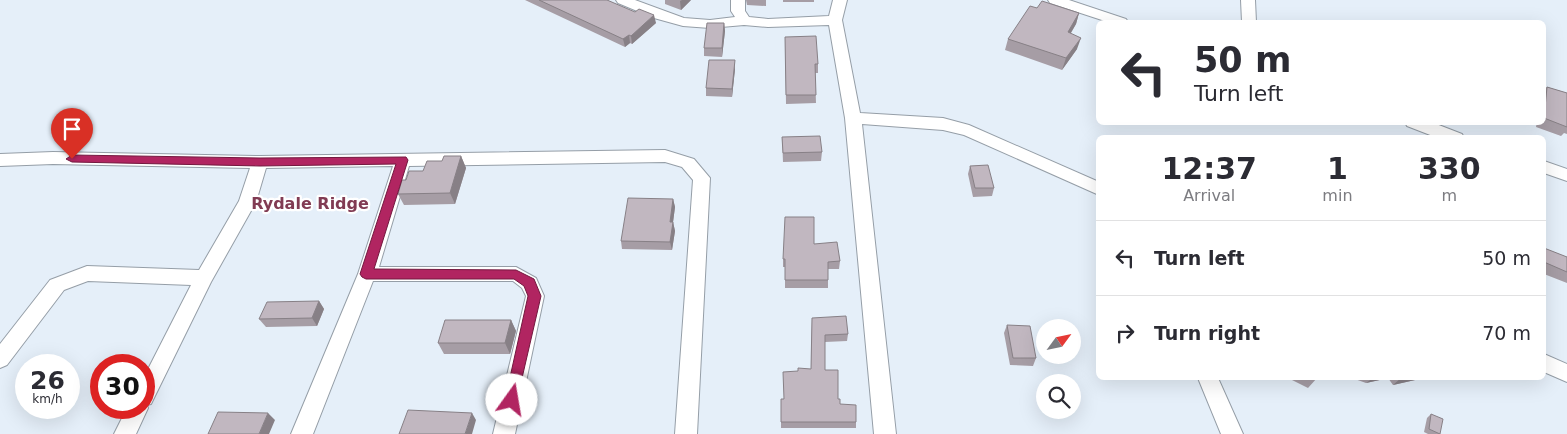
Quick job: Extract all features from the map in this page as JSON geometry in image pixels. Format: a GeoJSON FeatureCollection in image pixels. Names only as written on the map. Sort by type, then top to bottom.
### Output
{"type":"FeatureCollection","features":[{"type":"Feature","properties":{"kind":"street"},"geometry":{"type":"LineString","coordinates":[[623,0],[659,15],[683,22],[710,24],[744,21],[768,23],[835,20]]}},
{"type":"Feature","properties":{"kind":"street"},"geometry":{"type":"LineString","coordinates":[[738,0],[738,12],[744,21]]}},
{"type":"Feature","properties":{"kind":"street"},"geometry":{"type":"LineString","coordinates":[[840,0],[835,20],[853,118],[885,434]]}},
{"type":"Feature","properties":{"kind":"street"},"geometry":{"type":"LineString","coordinates":[[1055,0],[1114,20]]}},
{"type":"Feature","properties":{"kind":"street"},"geometry":{"type":"LineString","coordinates":[[1248,0],[1249,20]]}},
{"type":"Feature","properties":{"kind":"street"},"geometry":{"type":"LineString","coordinates":[[853,118],[943,124],[969,131],[1096,188]]}},
{"type":"Feature","properties":{"kind":"street"},"geometry":{"type":"LineString","coordinates":[[1420,125],[1448,135]]}},
{"type":"Feature","properties":{"kind":"street"},"geometry":{"type":"LineString","coordinates":[[0,160],[53,158],[260,162],[666,156],[688,163],[702,178],[686,434]]}},
{"type":"Feature","properties":{"kind":"street"},"geometry":{"type":"LineString","coordinates":[[302,434],[366,274],[403,160]]}},
{"type":"Feature","properties":{"kind":"street"},"geometry":{"type":"LineString","coordinates":[[155,375],[204,278],[247,202],[260,162]]}},
{"type":"Feature","properties":{"kind":"street"},"geometry":{"type":"LineString","coordinates":[[1546,168],[1567,175]]}},
{"type":"Feature","properties":{"kind":"street"},"geometry":{"type":"LineString","coordinates":[[0,359],[57,286],[87,273],[204,278]]}},
{"type":"Feature","properties":{"kind":"street"},"geometry":{"type":"LineString","coordinates":[[366,274],[516,274],[529,283],[534,296],[504,434]]}},
{"type":"Feature","properties":{"kind":"street"},"geometry":{"type":"LineString","coordinates":[[1546,364],[1567,373]]}},
{"type":"Feature","properties":{"kind":"street"},"geometry":{"type":"LineString","coordinates":[[1209,380],[1232,434]]}},
{"type":"Feature","properties":{"kind":"street"},"geometry":{"type":"LineString","coordinates":[[125,434],[132,419]]}},
{"type":"Feature","properties":{"kind":"building"},"geometry":{"type":"Polygon","coordinates":[[[539,0],[607,0],[635,12],[639,9],[654,15],[631,36],[629,35],[623,39],[539,0]]]}},
{"type":"Feature","properties":{"kind":"building"},"geometry":{"type":"Polygon","coordinates":[[[1042,1],[1079,13],[1068,32],[1081,38],[1066,58],[1008,39],[1030,6],[1037,8],[1042,1]]]}},
{"type":"Feature","properties":{"kind":"building"},"geometry":{"type":"Polygon","coordinates":[[[707,23],[724,23],[722,48],[704,48],[707,23]]]}},
{"type":"Feature","properties":{"kind":"building"},"geometry":{"type":"Polygon","coordinates":[[[816,36],[818,64],[815,64],[816,95],[786,95],[785,37],[816,36]]]}},
{"type":"Feature","properties":{"kind":"building"},"geometry":{"type":"Polygon","coordinates":[[[709,60],[735,60],[732,89],[706,88],[709,60]]]}},
{"type":"Feature","properties":{"kind":"building"},"geometry":{"type":"Polygon","coordinates":[[[1547,87],[1567,93],[1567,127],[1546,119],[1547,87]]]}},
{"type":"Feature","properties":{"kind":"building"},"geometry":{"type":"Polygon","coordinates":[[[820,136],[822,152],[783,153],[782,137],[820,136]]]}},
{"type":"Feature","properties":{"kind":"building"},"geometry":{"type":"Polygon","coordinates":[[[444,156],[461,156],[450,193],[398,194],[402,180],[406,180],[409,171],[423,171],[427,161],[442,161],[444,156]]]}},
{"type":"Feature","properties":{"kind":"building"},"geometry":{"type":"Polygon","coordinates":[[[988,165],[994,188],[975,188],[970,166],[988,165]]]}},
{"type":"Feature","properties":{"kind":"building"},"geometry":{"type":"Polygon","coordinates":[[[628,198],[673,199],[670,222],[673,222],[670,242],[621,241],[628,198]]]}},
{"type":"Feature","properties":{"kind":"building"},"geometry":{"type":"Polygon","coordinates":[[[785,217],[814,217],[814,244],[837,242],[840,261],[828,262],[828,280],[785,280],[785,259],[783,259],[785,217]]]}},
{"type":"Feature","properties":{"kind":"building"},"geometry":{"type":"Polygon","coordinates":[[[1546,249],[1567,257],[1567,272],[1546,263],[1546,249]]]}},
{"type":"Feature","properties":{"kind":"building"},"geometry":{"type":"Polygon","coordinates":[[[319,301],[312,318],[259,319],[267,302],[319,301]]]}},
{"type":"Feature","properties":{"kind":"building"},"geometry":{"type":"Polygon","coordinates":[[[846,316],[848,334],[825,335],[825,370],[838,370],[838,399],[840,399],[840,404],[856,405],[856,422],[781,422],[781,399],[784,399],[783,372],[798,371],[798,368],[811,369],[812,318],[846,316]]]}},
{"type":"Feature","properties":{"kind":"building"},"geometry":{"type":"Polygon","coordinates":[[[445,320],[511,320],[505,343],[438,343],[445,320]]]}},
{"type":"Feature","properties":{"kind":"building"},"geometry":{"type":"Polygon","coordinates":[[[1007,325],[1030,326],[1036,358],[1013,358],[1007,325]]]}},
{"type":"Feature","properties":{"kind":"building"},"geometry":{"type":"Polygon","coordinates":[[[408,410],[472,413],[465,434],[399,434],[408,410]]]}},
{"type":"Feature","properties":{"kind":"building"},"geometry":{"type":"Polygon","coordinates":[[[218,412],[268,413],[259,434],[208,434],[218,412]]]}},
{"type":"Feature","properties":{"kind":"building"},"geometry":{"type":"Polygon","coordinates":[[[1431,414],[1443,419],[1440,434],[1429,429],[1431,414]]]}},
{"type":"Feature","properties":{"kind":"district","name":"Rydale Ridge"},"geometry":{"type":"Point","coordinates":[310,203]}},
{"type":"Feature","properties":{"kind":"route"},"geometry":{"type":"LineString","coordinates":[[72,159],[260,162],[403,160],[366,274],[516,274],[529,283],[534,296],[512,400]]}}]}
